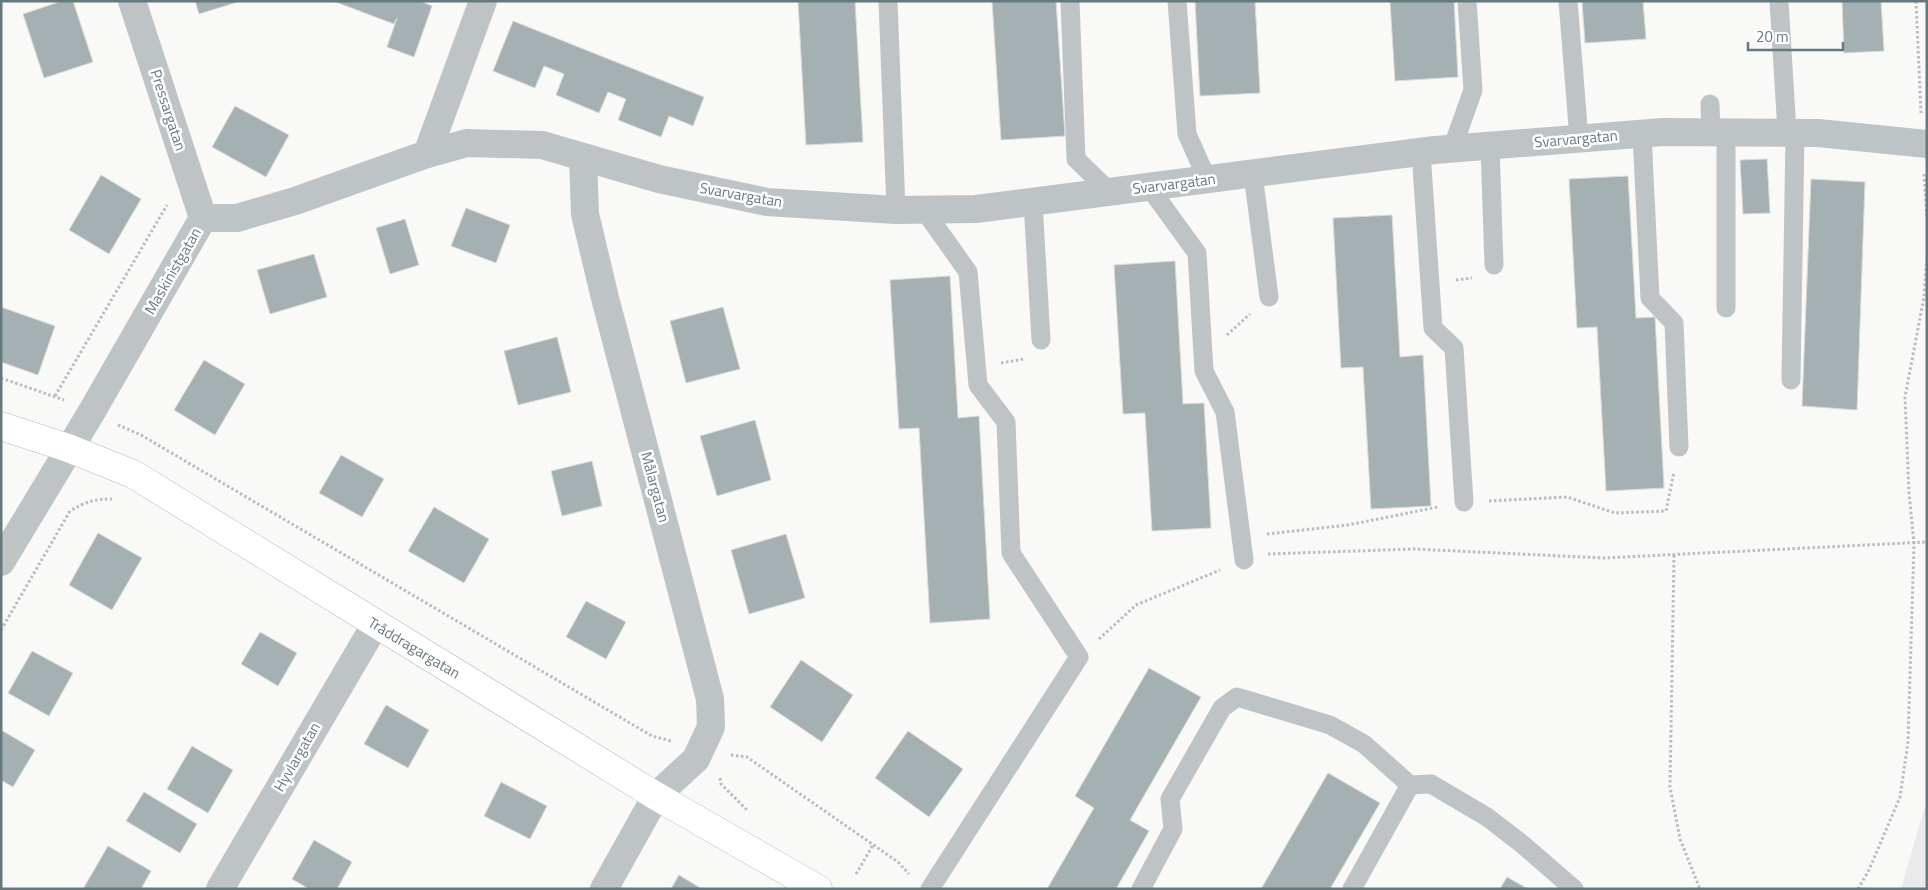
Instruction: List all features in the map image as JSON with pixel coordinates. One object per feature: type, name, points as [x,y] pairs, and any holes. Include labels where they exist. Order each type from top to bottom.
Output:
[{"type":"main road","name":"Tråddragargatan","points":[[1,426],[68,448],[133,474],[375,625],[656,796],[818,889]]},
{"type":"street","name":"Pressargatan","points":[[132,1],[203,218]]},
{"type":"street","points":[[427,154],[483,1]]},
{"type":"street","name":"Svarvargatan","points":[[427,154],[467,143],[507,143],[542,146],[659,179],[767,202],[924,210],[976,209],[1421,152],[1642,134],[1791,132],[1925,144]]},
{"type":"street","name":"Maskinistgatan","points":[[1,562],[68,448],[91,413],[203,218],[237,218],[295,201],[427,154]]},
{"type":"street","name":"Målargatan","points":[[583,159],[585,214],[605,298],[710,699],[710,751],[696,759],[656,796],[604,889]]},
{"type":"street","name":"Hyvlargatan","points":[[220,889],[375,625]]},
{"type":"lane","points":[[888,1],[896,210]]},
{"type":"lane","points":[[1070,1],[1076,160],[1110,192]]},
{"type":"lane","points":[[1178,1],[1187,134],[1207,179]]},
{"type":"lane","points":[[1452,149],[1473,90],[1467,1]]},
{"type":"lane","points":[[1568,1],[1579,139]]},
{"type":"lane","points":[[1779,1],[1791,132],[1791,380]]},
{"type":"lane","points":[[1710,104],[1718,132],[1726,308]]},
{"type":"lane","points":[[1642,134],[1650,298],[1674,323],[1679,447]]},
{"type":"lane","points":[[1490,146],[1494,265]]},
{"type":"lane","points":[[1421,152],[1433,328],[1454,348],[1464,502]]},
{"type":"lane","points":[[1253,174],[1269,297]]},
{"type":"lane","points":[[1149,187],[1197,252],[1204,371],[1225,412],[1244,560]]},
{"type":"lane","points":[[1034,202],[1041,340]]},
{"type":"lane","points":[[923,885],[1080,657],[1011,553],[1006,422],[978,385],[968,272],[924,210]]},
{"type":"lane","points":[[1141,889],[1173,829],[1170,799],[1222,708],[1237,697],[1330,724],[1364,744],[1410,785],[1431,784],[1487,817],[1522,844],[1574,889]]},
{"type":"lane","points":[[1352,889],[1410,785]]},
{"type":"path","points":[[1916,1],[1925,144],[1927,219]]},
{"type":"path","points":[[54,396],[173,193],[193,187]]},
{"type":"path","points":[[1858,889],[1869,870],[1900,797],[1908,742],[1914,543],[1909,493],[1905,397],[1924,297],[1927,258]]},
{"type":"path","points":[[1430,282],[1476,278],[1494,265]]},
{"type":"path","points":[[1203,356],[1269,297]]},
{"type":"path","points":[[977,367],[1026,358],[1041,340]]},
{"type":"path","points":[[1,378],[54,396],[152,442],[652,736],[710,751],[747,757],[898,862],[923,885]]},
{"type":"path","points":[[1,630],[70,511],[84,502],[95,499],[117,500],[152,442]]},
{"type":"path","points":[[1241,537],[1348,524],[1464,502],[1567,497],[1615,514],[1666,511],[1679,447]]},
{"type":"path","points":[[1080,657],[1136,605],[1256,555],[1414,550],[1604,558],[1927,542]]},
{"type":"path","points":[[1674,555],[1670,787],[1680,839],[1700,889]]},
{"type":"path","points":[[710,751],[721,784],[750,815]]},
{"type":"path","points":[[856,874],[873,844]]},
{"type":"shaded area","points":[[1927,799],[1927,889],[1901,889]]},
{"type":"building","points":[[62,1],[73,1],[93,62],[44,78],[23,14]]},
{"type":"building","points":[[195,1],[241,1],[199,14]]},
{"type":"building","points":[[333,1],[420,1],[432,6],[414,57],[387,47],[397,18],[394,24]]},
{"type":"building","points":[[798,1],[855,1],[863,142],[806,145]]},
{"type":"building","points":[[992,1],[1056,1],[1065,136],[1001,140]]},
{"type":"building","points":[[1195,1],[1255,1],[1260,93],[1200,96]]},
{"type":"building","points":[[1390,1],[1454,1],[1458,77],[1395,81]]},
{"type":"building","points":[[1582,1],[1643,1],[1646,39],[1585,43]]},
{"type":"building","points":[[1842,1],[1881,1],[1884,51],[1844,53]]},
{"type":"building","points":[[513,21],[704,97],[693,126],[669,116],[661,137],[618,120],[626,99],[608,92],[599,113],[556,95],[564,74],[544,66],[535,88],[493,71]]},
{"type":"building","points":[[235,106],[289,135],[266,177],[212,147]]},
{"type":"building","points":[[1767,159],[1770,213],[1743,214],[1740,160]]},
{"type":"building","points":[[101,175],[141,199],[109,254],[69,230]]},
{"type":"building","points":[[1628,176],[1636,318],[1655,317],[1664,488],[1606,491],[1597,327],[1577,328],[1569,179]]},
{"type":"building","points":[[1811,179],[1865,182],[1857,410],[1802,406]]},
{"type":"building","points":[[466,208],[510,225],[496,263],[451,246]]},
{"type":"building","points":[[1392,215],[1400,357],[1423,355],[1431,506],[1371,509],[1363,367],[1341,368],[1333,218]]},
{"type":"building","points":[[405,219],[419,265],[390,274],[376,228]]},
{"type":"building","points":[[314,254],[327,297],[270,314],[257,270]]},
{"type":"building","points":[[1175,261],[1183,404],[1204,403],[1211,528],[1152,531],[1145,413],[1123,414],[1114,265]]},
{"type":"building","points":[[950,276],[958,418],[979,416],[990,619],[930,623],[919,428],[899,429],[890,280]]},
{"type":"building","points":[[1,307],[55,326],[38,375],[1,362]]},
{"type":"building","points":[[723,307],[740,369],[686,383],[670,321]]},
{"type":"building","points":[[557,337],[571,392],[518,405],[504,351]]},
{"type":"building","points":[[204,360],[245,384],[215,435],[174,410]]},
{"type":"building","points":[[755,420],[771,480],[717,496],[700,436]]},
{"type":"building","points":[[341,455],[384,479],[362,517],[319,493]]},
{"type":"building","points":[[592,461],[602,506],[562,516],[551,471]]},
{"type":"building","points":[[434,507],[489,539],[464,583],[408,551]]},
{"type":"building","points":[[98,533],[142,558],[112,610],[69,585]]},
{"type":"building","points":[[786,534],[805,598],[749,614],[731,550]]},
{"type":"building","points":[[586,601],[626,622],[606,659],[566,637]]},
{"type":"building","points":[[260,632],[297,653],[278,686],[241,664]]},
{"type":"building","points":[[32,651],[73,673],[49,716],[8,693]]},
{"type":"building","points":[[801,660],[853,695],[822,742],[770,707]]},
{"type":"building","points":[[1149,668],[1201,697],[1130,820],[1149,831],[1116,889],[1047,889],[1094,808],[1075,796]]},
{"type":"building","points":[[386,705],[429,730],[408,768],[364,744]]},
{"type":"building","points":[[1,730],[35,750],[13,787],[1,780]]},
{"type":"building","points":[[908,731],[963,769],[929,817],[875,778]]},
{"type":"building","points":[[192,746],[233,770],[208,813],[167,789]]},
{"type":"building","points":[[1328,773],[1380,803],[1330,889],[1261,889]]},
{"type":"building","points":[[501,782],[547,806],[530,839],[484,816]]},
{"type":"building","points":[[144,792],[197,824],[180,853],[126,821]]},
{"type":"building","points":[[314,840],[352,862],[337,889],[309,889],[292,879]]},
{"type":"building","points":[[108,846],[151,871],[141,889],[83,889]]},
{"type":"building","points":[[679,875],[702,889],[671,889]]},
{"type":"building","points":[[1507,877],[1528,889],[1500,889]]}]
